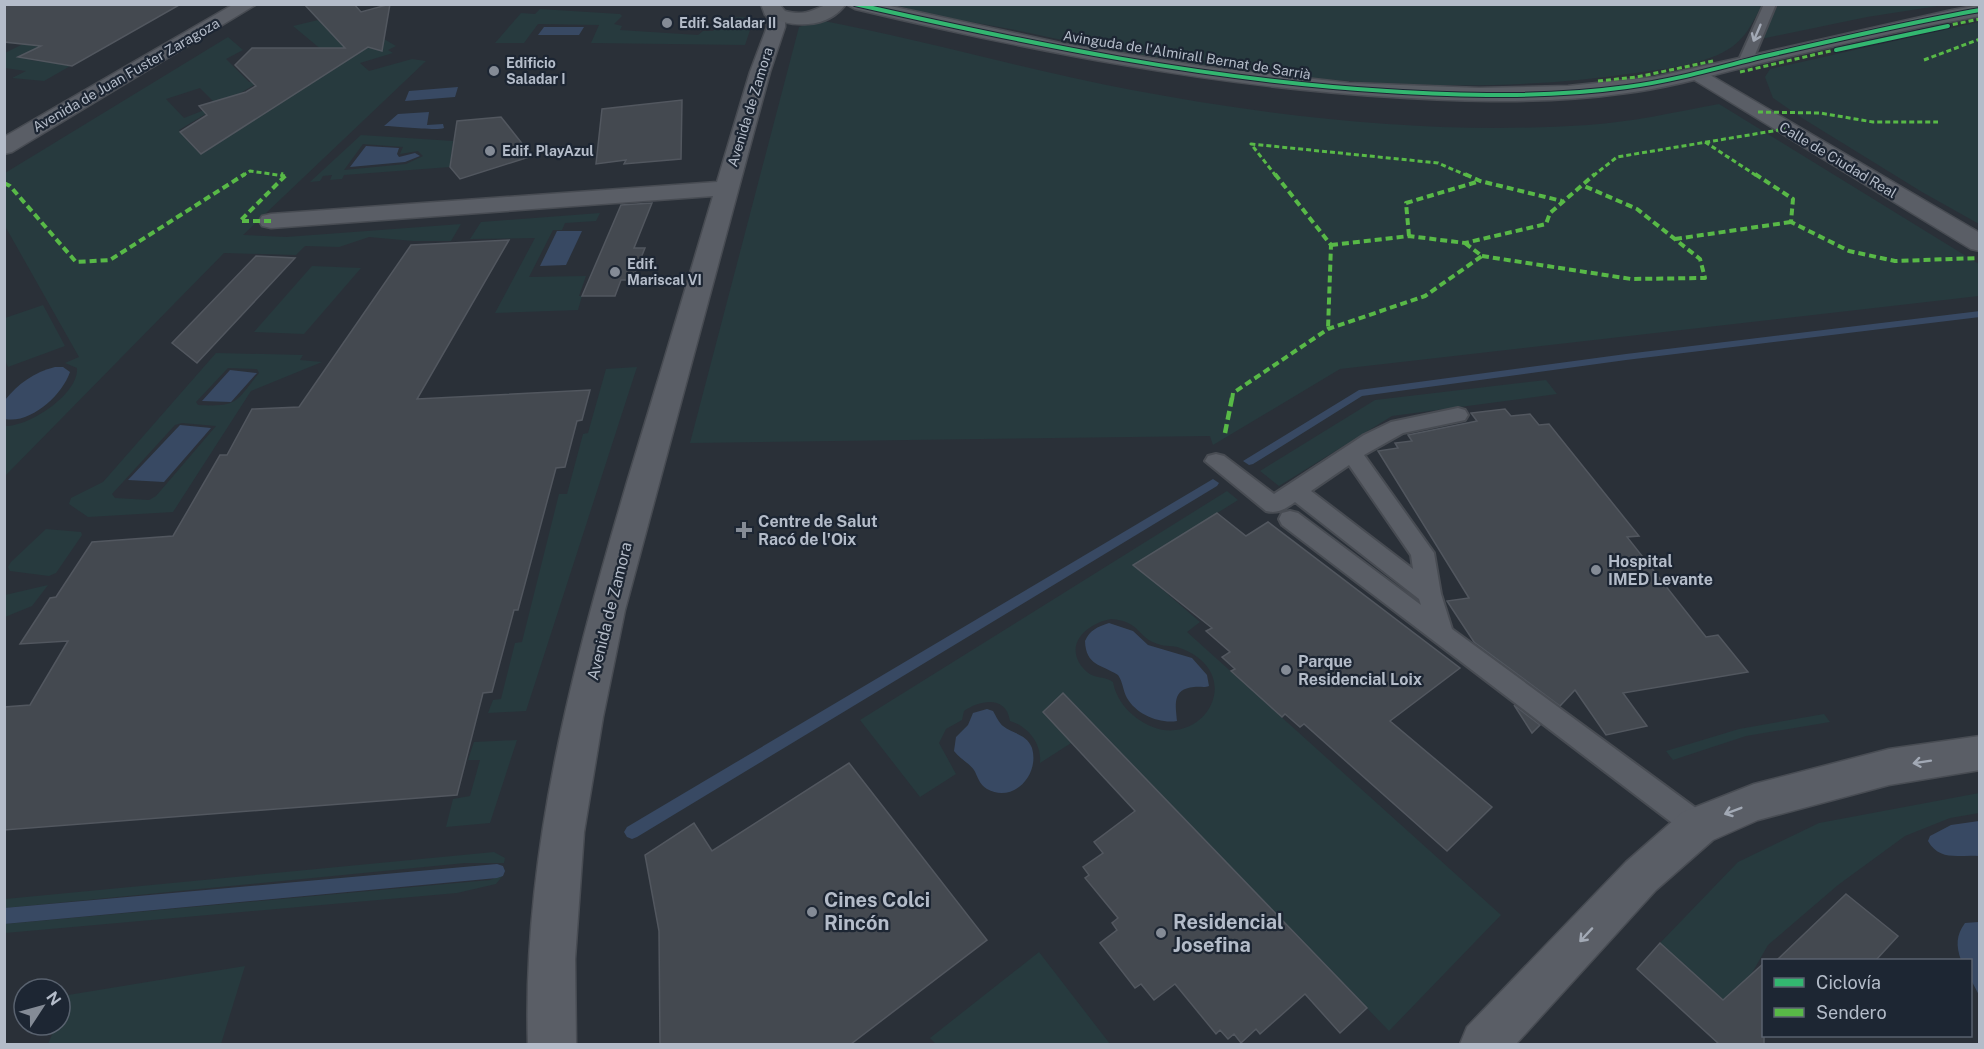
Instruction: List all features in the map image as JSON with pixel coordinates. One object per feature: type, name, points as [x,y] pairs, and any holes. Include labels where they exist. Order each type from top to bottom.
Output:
[{"type":"street","name":"Avenida de Juan Fuster Zaragoza","points":[[4,147],[248,4]]},
{"type":"street","name":"Avinguda de l'Almirall Bernat de Sarrià","points":[[781,16],[862,6],[1078,52],[1216,75],[1315,87],[1458,94],[1546,94],[1654,83],[1904,23],[1980,10]]},
{"type":"street","name":"Avenida de Zamora","points":[[552,1044],[552,959],[563,832],[606,610],[759,72],[781,16]]},
{"type":"street","name":"Calle de Ciudad Real","points":[[1698,74],[1980,244]]},
{"type":"street","name":"Avenida de Zamora","points":[[271,221],[726,188]]},
{"type":"street","points":[[1484,1044],[1641,876],[1698,826],[1754,803],[1889,767],[1980,753]]},
{"type":"lane","points":[[1745,62],[1770,4]]},
{"type":"lane","points":[[1216,461],[1274,506],[1352,454],[1398,427],[1458,415]]},
{"type":"lane","points":[[1352,454],[1422,553],[1429,594],[1442,635]]},
{"type":"lane","points":[[1297,492],[1429,594]]},
{"type":"lane","points":[[1290,519],[1698,826]]},
{"type":"green space","points":[[1778,4],[1944,5],[1867,17],[1761,39]]},
{"type":"green space","points":[[896,5],[1762,5],[1748,30],[1734,46],[1695,63],[1560,82],[1484,85],[1405,84],[1248,71],[1094,46]]},
{"type":"green space","points":[[540,9],[620,14],[622,16],[614,24],[622,26],[620,30],[698,35],[703,31],[713,31],[723,18],[743,17],[753,21],[745,45],[591,43],[599,25],[538,24],[524,43],[495,43],[521,13],[535,14]]},
{"type":"green space","points":[[318,20],[325,27],[360,25],[396,46],[388,50],[393,53],[360,63],[369,71],[412,59],[426,61],[243,235],[286,237],[461,224],[451,241],[413,241],[369,237],[339,247],[305,246],[296,255],[224,253],[5,476],[5,426],[15,425],[39,415],[61,398],[70,388],[77,368],[65,363],[79,357],[5,226],[5,173],[228,37],[243,50],[226,59],[249,82],[264,79],[179,130],[201,154],[340,65],[293,26]],"holes":[[[200,88],[217,105],[184,118],[166,99]]]},
{"type":"green space","points":[[819,20],[1132,90],[1245,109],[1359,122],[1416,126],[1531,128],[1604,124],[1719,104],[1979,264],[1979,296],[1340,369],[1213,445],[1210,436],[690,443],[799,27]]},
{"type":"green space","points":[[1979,22],[1979,224],[1922,192],[1802,118],[1773,98],[1765,77],[1770,69]]},
{"type":"green space","points":[[53,29],[125,36],[119,39],[77,35],[30,60],[72,65],[44,81],[12,78],[26,71],[5,68],[5,53]]},
{"type":"green space","points":[[361,135],[453,141],[450,167],[344,175],[342,179],[330,180],[332,175],[323,176],[320,181],[310,182]],"holes":[[[363,144],[403,147],[400,154],[418,151],[423,156],[406,164],[344,170]]]},
{"type":"green space","points":[[600,213],[596,221],[565,223],[562,230],[553,230],[529,277],[586,276],[579,296],[582,296],[578,310],[495,313],[535,238],[470,239],[481,222]]},
{"type":"green space","points":[[312,266],[361,268],[304,334],[254,332]]},
{"type":"green space","points":[[43,305],[65,346],[8,367],[5,360],[5,318]]},
{"type":"green space","points":[[216,353],[303,355],[300,360],[322,362],[251,391],[173,512],[88,517],[69,504],[71,498],[103,482]],"holes":[[[228,368],[257,369],[259,373],[240,397],[229,404],[198,405],[196,402]],[[182,423],[216,426],[156,496],[149,500],[115,498],[112,494],[175,425]]]},
{"type":"green space","points":[[637,367],[526,711],[488,713],[493,700],[501,699],[515,643],[522,642],[559,494],[567,494],[583,434],[588,433],[606,369]]},
{"type":"green space","points":[[1546,380],[1557,394],[1392,416],[1279,486],[1260,471],[1375,400]]},
{"type":"green space","points":[[1227,491],[1238,500],[1134,565],[1200,622],[1187,632],[1501,915],[1389,1031],[1096,727],[1040,763],[1036,743],[1028,731],[1010,721],[1003,707],[992,702],[977,704],[964,711],[962,720],[946,729],[939,743],[956,774],[920,797],[860,720]],"holes":[[[1111,619],[1121,620],[1134,626],[1151,641],[1180,648],[1202,661],[1213,677],[1214,695],[1208,711],[1195,723],[1177,730],[1156,728],[1134,716],[1127,709],[1118,696],[1113,682],[1090,674],[1079,663],[1076,654],[1079,638],[1092,626],[1101,622]]]},
{"type":"green space","points":[[46,529],[81,532],[82,535],[56,573],[49,576],[10,571],[8,567],[11,562]]},
{"type":"green space","points":[[48,585],[32,606],[5,617],[5,595]]},
{"type":"green space","points":[[1824,714],[1830,722],[1746,736],[1673,760],[1666,751],[1739,729]]},
{"type":"green space","points":[[517,740],[490,823],[446,827],[453,799],[470,796],[480,760],[468,760],[474,742]]},
{"type":"green space","points":[[1979,793],[1979,813],[1950,818],[1905,836],[1838,885],[1768,945],[1752,973],[1723,1000],[1660,943],[1738,862],[1819,823]]},
{"type":"green space","points":[[494,852],[505,858],[504,863],[465,863],[5,908],[5,899]]},
{"type":"green space","points":[[504,874],[496,884],[457,893],[5,933],[5,924],[490,880]]},
{"type":"green space","points":[[1039,952],[1110,1044],[936,1044],[930,1038]]},
{"type":"green space","points":[[245,966],[221,1044],[48,1044],[51,1037],[72,1037],[72,994]]},
{"type":"water","points":[[544,27],[584,27],[579,35],[538,35]]},
{"type":"water","points":[[458,87],[455,97],[405,101],[409,91]]},
{"type":"water","points":[[429,112],[427,125],[443,124],[444,128],[384,126],[398,114]]},
{"type":"water","points":[[366,146],[399,148],[397,154],[399,157],[415,153],[420,156],[405,162],[350,167]]},
{"type":"water","points":[[557,231],[582,231],[566,265],[540,266]]},
{"type":"water","points":[[55,367],[63,367],[70,372],[53,398],[25,417],[5,419],[5,400],[10,394],[33,375]]},
{"type":"water","points":[[230,370],[257,373],[231,402],[202,401]]},
{"type":"water","points":[[180,425],[211,428],[164,482],[128,480]]},
{"type":"water","points":[[1109,623],[1133,631],[1148,645],[1192,658],[1207,675],[1209,686],[1187,688],[1178,695],[1176,699],[1177,721],[1163,721],[1149,717],[1136,709],[1127,698],[1118,675],[1091,660],[1085,641],[1094,629]]},
{"type":"water","points":[[987,709],[993,711],[1003,726],[1027,740],[1032,748],[1032,768],[1028,777],[1015,790],[1006,793],[997,793],[984,787],[974,770],[954,751],[956,737],[968,725],[973,713]]},
{"type":"water","points":[[1979,821],[1979,856],[1950,856],[1938,852],[1928,841],[1930,836],[1951,825]]},
{"type":"water","points":[[1980,922],[1979,995],[1972,982],[1972,959],[1961,959],[1958,950],[1958,936],[1965,923]]},
{"type":"building","points":[[4,4],[181,4],[72,66],[18,57],[41,46],[4,42]]},
{"type":"building","points":[[304,4],[354,4],[361,12],[390,4],[382,51],[368,47],[201,154],[180,132],[207,115],[199,106],[246,92],[256,86],[235,65],[252,48],[345,48]]},
{"type":"building","points":[[682,100],[681,159],[624,164],[626,160],[596,164],[602,109]]},
{"type":"building","name":"Edif. PlayAzul","points":[[501,117],[532,156],[460,179],[450,167],[457,121]]},
{"type":"building","name":"Edif. Mariscal VI","points":[[652,203],[634,248],[645,248],[632,280],[621,280],[615,296],[582,296],[621,205]]},
{"type":"building","points":[[509,240],[417,399],[590,390],[582,420],[577,421],[565,467],[556,468],[518,610],[514,610],[492,692],[483,693],[457,795],[4,830],[4,707],[30,705],[68,641],[20,644],[50,598],[56,597],[92,542],[173,536],[220,455],[227,455],[252,409],[299,407],[411,245]]},
{"type":"building","points":[[256,256],[295,258],[197,363],[172,343]]},
{"type":"building","name":"Hospital IMED Levante","points":[[1505,409],[1511,416],[1530,414],[1539,425],[1549,424],[1639,536],[1627,537],[1706,637],[1718,635],[1748,672],[1623,693],[1647,726],[1606,735],[1575,690],[1560,706],[1474,642],[1447,601],[1469,598],[1378,451],[1398,448],[1395,443],[1412,441],[1408,435],[1477,421],[1471,413]]},
{"type":"building","points":[[1217,513],[1246,536],[1268,522],[1460,668],[1390,721],[1492,807],[1447,851],[1304,724],[1300,727],[1285,714],[1282,717],[1231,671],[1235,669],[1222,657],[1230,652],[1206,631],[1212,628],[1133,565]]},
{"type":"building","points":[[1063,693],[1367,1008],[1340,1033],[1305,994],[1260,1034],[1256,1029],[1241,1043],[1234,1034],[1228,1039],[1220,1030],[1216,1034],[1175,984],[1154,1000],[1141,984],[1135,988],[1100,943],[1117,930],[1112,923],[1118,918],[1085,878],[1089,875],[1083,867],[1103,853],[1094,842],[1135,811],[1043,712]]},
{"type":"building","points":[[1514,705],[1540,725],[1532,733]]},
{"type":"building","name":"Cines Colci Rincón","points":[[849,763],[987,940],[851,1044],[660,1044],[659,931],[645,855],[694,823],[712,851]]},
{"type":"building","points":[[1846,894],[1898,936],[1877,959],[1778,959]]},
{"type":"building","points":[[1660,943],[1723,1000],[1762,965],[1762,1037],[1764,1037],[1764,1044],[1719,1044],[1637,969]]},
{"type":"waterway","points":[[1249,461],[1359,393],[1626,357],[1980,314]]},
{"type":"waterway","points":[[632,832],[1213,483]]},
{"type":"waterway","points":[[4,916],[497,871]]},
{"type":"marked path","points":[[1945,26],[1980,19]]},
{"type":"marked path","points":[[1924,60],[1980,39]]},
{"type":"marked path","points":[[1740,72],[1839,49]]},
{"type":"marked path","points":[[1598,81],[1637,77],[1713,61]]},
{"type":"marked path","points":[[1758,112],[1820,113],[1873,122],[1938,122]]},
{"type":"marked path","points":[[1331,245],[1409,236],[1465,243],[1546,224],[1550,213],[1562,201],[1617,157],[1785,129]]},
{"type":"marked path","points":[[1705,142],[1793,199],[1791,222],[1849,251],[1895,261],[1980,258]]},
{"type":"marked path","points":[[1328,329],[1331,245],[1251,144],[1438,163],[1480,181],[1562,201]]},
{"type":"marked path","points":[[4,183],[10,186],[76,262],[110,260],[250,171],[286,175],[240,221],[271,221]]},
{"type":"marked path","points":[[1409,236],[1406,203],[1480,181]]},
{"type":"marked path","points":[[1482,256],[1631,279],[1705,278],[1700,259],[1637,209],[1582,185]]},
{"type":"marked path","points":[[1675,239],[1791,222]]},
{"type":"marked path","points":[[1225,433],[1233,393],[1328,329],[1425,296],[1482,256],[1465,243]]},
{"type":"cycle path","points":[[855,4],[1065,49],[1207,73],[1349,89],[1479,95],[1568,93],[1655,83],[1867,33],[1980,10]]},
{"type":"cycle path","points":[[1836,50],[1948,26]]},
{"type":"place","name":"Edif. Saladar II","points":[[667,23]]},
{"type":"place","name":"Edificio Saladar I","points":[[494,71]]},
{"type":"place","name":"Edif. PlayAzul","points":[[490,151]]},
{"type":"place","name":"Edif. Mariscal VI","points":[[615,272]]},
{"type":"place","name":"Centre de Salut Racó de l'Oix","points":[[744,530]]},
{"type":"place","name":"Hospital IMED Levante","points":[[1596,570]]},
{"type":"place","name":"Parque Residencial Loix","points":[[1286,670]]},
{"type":"place","name":"Cines Colci Rincón","points":[[812,912]]},
{"type":"place","name":"Residencial Josefina","points":[[1161,933]]}]
